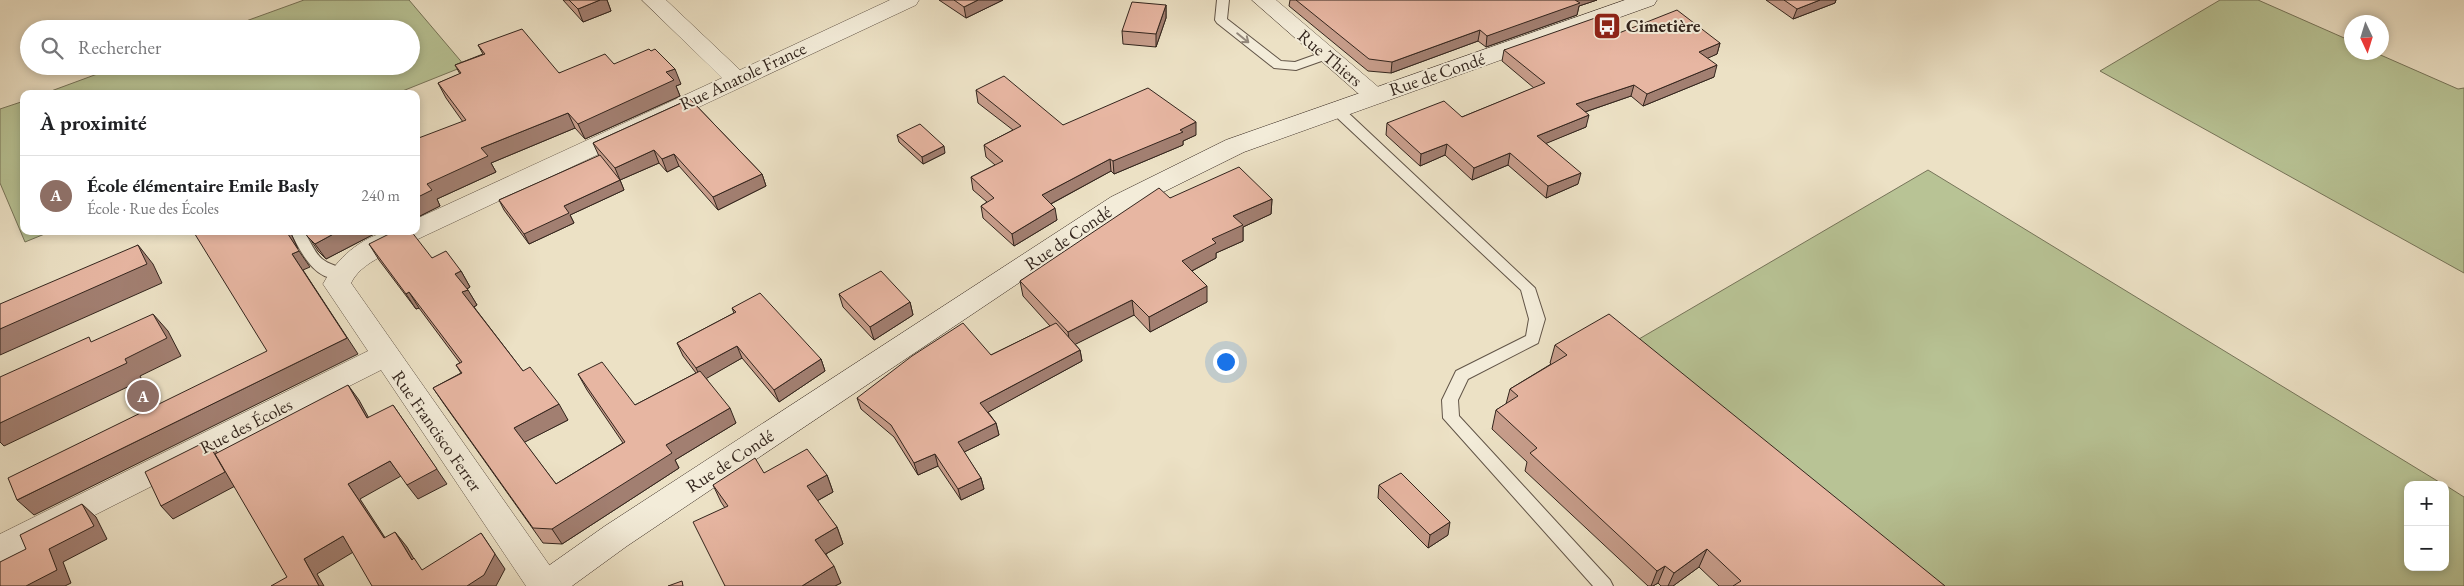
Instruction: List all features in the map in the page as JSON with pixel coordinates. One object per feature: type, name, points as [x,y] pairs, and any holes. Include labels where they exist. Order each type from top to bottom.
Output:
[{"type":"street","points":[[653,0],[736,80]]},
{"type":"street","name":"Rue Anatole France","points":[[420,228],[908,0]]},
{"type":"street","name":"Rue Thiers","points":[[1263,0],[1375,96]]},
{"type":"street","name":"Rue de Condé","points":[[558,583],[616,536],[1120,203],[1234,146],[1646,0]]},
{"type":"street","points":[[341,273],[350,263],[404,235]]},
{"type":"street","name":"Rue Francisco Ferrer","points":[[341,273],[337,284],[385,356],[558,583]]},
{"type":"street","name":"Rue des Écoles","points":[[0,550],[385,356]]},
{"type":"lane","points":[[1223,0],[1221,20],[1278,65],[1296,66],[1326,55]]},
{"type":"lane","points":[[1337,110],[1528,288],[1537,320],[1533,339],[1462,376],[1450,400],[1451,418],[1604,586]]},
{"type":"lane","points":[[299,235],[318,267],[328,272],[341,273]]},
{"type":"green space","points":[[304,0],[409,0],[465,66],[405,90],[54,90],[95,75],[420,75],[420,20],[249,20]]},
{"type":"green space","points":[[2220,0],[2258,0],[2344,38],[2344,60],[2389,59],[2458,89],[2464,88],[2464,273],[2100,71]]},
{"type":"green space","points":[[20,102],[20,230],[0,183],[0,109]]},
{"type":"green space","points":[[1928,170],[2437,481],[2404,481],[2404,571],[2449,571],[2449,488],[2464,497],[2464,586],[1912,586],[1639,339]]},
{"type":"green space","points":[[22,235],[42,235],[25,242]]},
{"type":"building","points":[[569,0],[600,0],[578,9]]},
{"type":"building","points":[[954,0],[978,0],[964,7]]},
{"type":"building","points":[[1296,0],[1575,0],[1580,3],[1487,36],[1480,30],[1392,62],[1369,59]]},
{"type":"building","points":[[1784,0],[1820,0],[1797,9]]},
{"type":"building","points":[[1132,2],[1166,5],[1156,34],[1122,31]]},
{"type":"building","points":[[1677,10],[1720,43],[1699,52],[1717,65],[1647,94],[1634,85],[1576,104],[1589,115],[1537,136],[1581,173],[1548,186],[1510,153],[1474,168],[1447,144],[1421,154],[1387,123],[1444,101],[1462,117],[1545,83],[1504,50],[1598,17],[1619,33]]},
{"type":"building","points":[[522,29],[559,73],[605,54],[614,64],[649,49],[651,51],[655,49],[675,69],[666,72],[674,80],[578,124],[568,113],[481,148],[488,156],[427,184],[432,190],[420,196],[420,137],[466,120],[438,83],[461,73],[455,65],[485,54],[478,45]]},
{"type":"building","points":[[1004,76],[1063,125],[1148,88],[1196,122],[1180,130],[1183,132],[1113,161],[1110,159],[1042,195],[1055,208],[1012,234],[981,206],[994,198],[971,177],[1003,161],[984,145],[1021,126],[976,90]]},
{"type":"building","points":[[690,99],[762,174],[713,197],[674,154],[662,159],[654,150],[615,168],[593,143]]},
{"type":"building","points":[[920,124],[944,146],[922,157],[897,135]]},
{"type":"building","points":[[600,155],[620,180],[564,206],[569,213],[524,234],[499,200]]},
{"type":"building","points":[[1239,167],[1272,199],[1233,216],[1243,225],[1212,239],[1216,243],[1182,261],[1207,286],[1149,317],[1132,300],[1068,332],[1020,281],[1159,188],[1170,198]]},
{"type":"building","points":[[195,235],[289,235],[299,251],[292,254],[347,338],[17,500],[8,478],[267,351]]},
{"type":"building","points":[[307,235],[332,235],[315,244]]},
{"type":"building","points":[[387,235],[414,235],[432,258],[446,251],[461,271],[455,274],[468,290],[462,292],[523,371],[530,367],[559,404],[514,428],[556,484],[625,442],[578,374],[602,362],[635,405],[700,371],[730,408],[666,445],[672,453],[552,529],[533,528],[433,388],[462,373],[456,365],[462,362],[409,292],[406,294],[369,244]]},
{"type":"building","points":[[138,245],[147,264],[0,329],[0,304]]},
{"type":"building","points":[[881,271],[910,302],[870,327],[839,294]]},
{"type":"building","points":[[760,293],[821,359],[774,390],[737,346],[696,368],[677,343],[736,312],[732,308]]},
{"type":"building","points":[[153,314],[167,338],[125,359],[127,363],[0,423],[0,377],[89,337],[91,342]]},
{"type":"building","points":[[1609,314],[1945,586],[1733,586],[1741,581],[1707,549],[1674,573],[1665,566],[1657,571],[1530,453],[1537,448],[1496,410],[1518,396],[1510,389],[1567,355],[1555,345]]},
{"type":"building","points":[[963,323],[991,355],[1056,323],[1080,350],[980,403],[996,423],[958,442],[981,478],[958,489],[935,454],[914,463],[891,425],[857,398],[912,356]]},
{"type":"building","points":[[348,385],[367,418],[393,405],[437,469],[407,485],[390,461],[348,484],[384,538],[395,532],[412,560],[414,558],[422,570],[481,533],[495,554],[484,575],[467,586],[372,586],[343,536],[304,559],[319,586],[271,586],[287,577],[215,454]]},
{"type":"building","points":[[207,441],[225,472],[161,506],[145,472]]},
{"type":"building","points":[[807,449],[827,475],[807,486],[837,527],[815,540],[834,566],[802,586],[725,586],[693,522],[728,506],[713,485],[755,458],[764,473]]},
{"type":"building","points":[[1401,473],[1450,522],[1430,535],[1379,485]]},
{"type":"building","points":[[82,504],[94,526],[49,549],[57,570],[26,586],[0,586],[0,562],[26,549],[20,535]]},
{"type":"building","points":[[682,581],[683,586],[668,586]]},
{"type":"place","name":"Cimetière","points":[[1607,26]]},
{"type":"place","name":"École élémentaire Emile Basly","points":[[143,396]]}]
